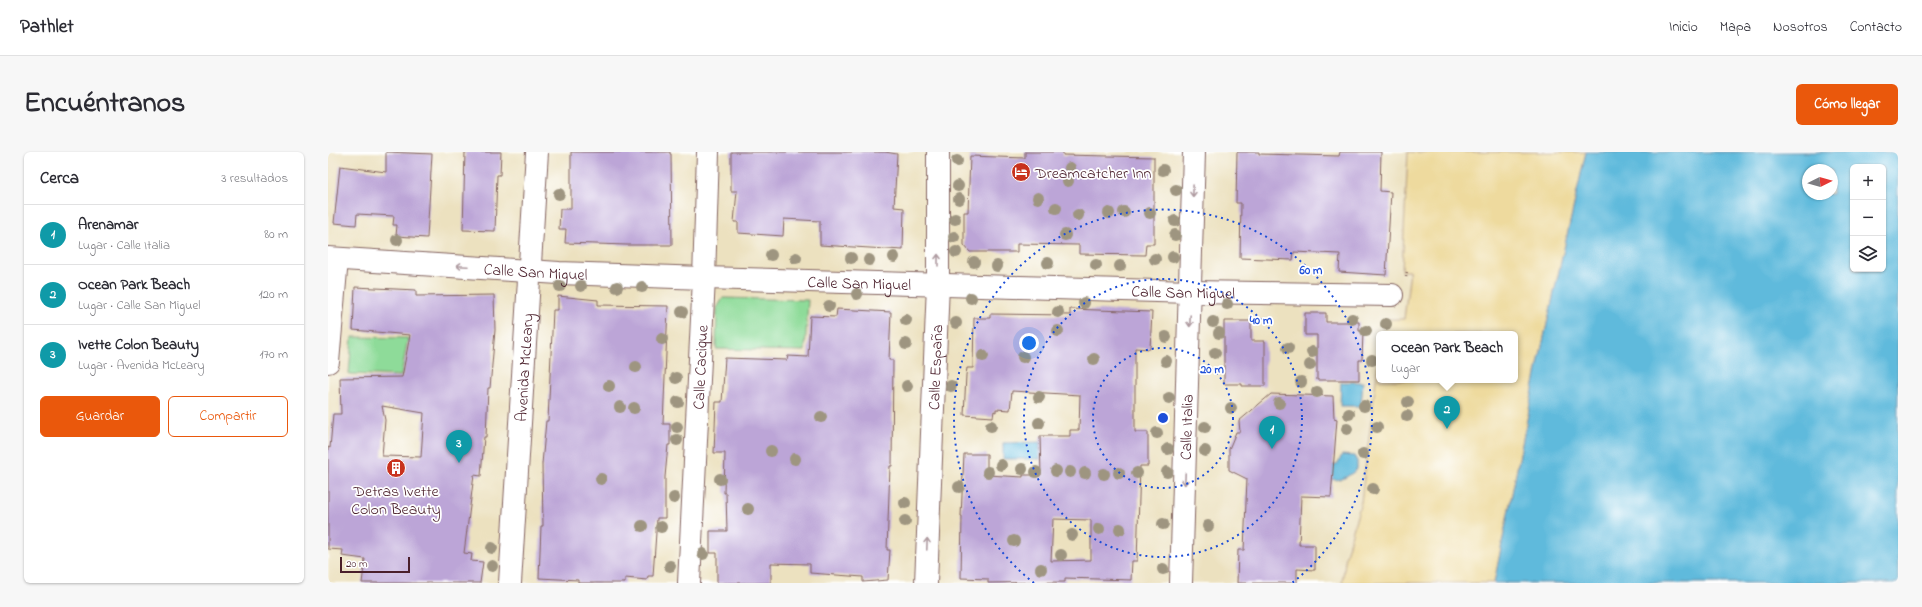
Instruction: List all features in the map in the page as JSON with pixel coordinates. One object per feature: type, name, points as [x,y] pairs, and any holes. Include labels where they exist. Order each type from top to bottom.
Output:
[{"type":"street","name":"Avenida McLeary","points":[[510,583],[537,152]]},
{"type":"street","name":"Calle Cacique","points":[[689,583],[704,278],[708,152]]},
{"type":"street","name":"Calle España","points":[[926,583],[938,284],[938,152]]},
{"type":"street","name":"Calle Italia","points":[[1181,583],[1191,292],[1194,152]]},
{"type":"street","name":"Calle San Miguel","points":[[333,259],[558,273],[704,278],[1191,292],[1392,295]]},
{"type":"street","points":[[328,362],[333,259]]},
{"type":"path","points":[[1406,279],[1407,271]]},
{"type":"green space","points":[[723,298],[808,300],[805,351],[716,349],[717,308]]},
{"type":"green space","points":[[352,337],[408,338],[401,376],[349,374]]},
{"type":"sand","points":[[1408,152],[1586,152],[1540,355],[1494,583],[1342,583],[1346,555],[1361,502],[1376,380],[1376,383],[1518,383],[1518,331],[1382,331],[1384,319],[1404,319],[1410,271],[1402,271]]},
{"type":"water","points":[[1586,152],[1898,152],[1898,583],[1494,583],[1540,355]]},
{"type":"water","points":[[1341,382],[1363,382],[1361,406],[1340,406]]},
{"type":"water","points":[[1040,442],[1040,459],[1003,459],[1003,443]]},
{"type":"water","points":[[1342,455],[1354,456],[1357,461],[1357,469],[1340,479],[1336,480],[1328,478],[1329,468],[1338,463]]},
{"type":"building","points":[[386,152],[432,154],[427,238],[396,236],[397,225],[393,225],[394,216],[357,214],[356,225],[334,223],[340,166],[386,172]]},
{"type":"building","points":[[465,152],[501,152],[500,175],[497,175],[495,231],[463,230]]},
{"type":"building","points":[[571,152],[670,152],[672,245],[565,243],[566,229],[559,229],[560,209],[571,209]]},
{"type":"building","points":[[731,152],[885,152],[897,154],[894,207],[904,208],[903,250],[820,245],[820,221],[784,219],[783,236],[738,233],[738,222],[734,222],[737,191],[731,191]]},
{"type":"building","points":[[1025,152],[1063,152],[1063,155],[1154,157],[1154,244],[1146,244],[1145,255],[1079,254],[1079,245],[1017,244],[1017,252],[970,252],[964,245],[964,212],[968,212],[970,156],[1025,158]]},
{"type":"building","points":[[1237,152],[1339,156],[1340,152],[1381,152],[1380,191],[1391,192],[1386,275],[1339,272],[1340,254],[1294,252],[1293,260],[1240,258],[1241,203],[1236,203]]},
{"type":"building","points":[[355,287],[416,290],[416,296],[494,295],[495,330],[490,388],[488,388],[486,437],[484,437],[481,476],[474,475],[464,553],[472,554],[471,561],[483,562],[480,583],[362,583],[365,559],[342,556],[343,550],[328,549],[328,447],[330,448],[333,414],[341,414],[340,378],[402,377],[410,335],[353,330]],"holes":[[[382,406],[424,413],[421,457],[382,456],[385,420]]]},
{"type":"building","points":[[558,296],[598,300],[598,305],[668,306],[663,424],[670,424],[670,445],[668,445],[665,477],[665,518],[657,518],[653,576],[648,576],[647,580],[625,578],[625,583],[578,583],[578,580],[539,578],[541,526],[543,526],[542,464],[546,421],[548,421],[553,310],[558,310]]},
{"type":"building","points":[[837,309],[891,312],[889,360],[893,360],[892,466],[890,466],[887,550],[890,550],[888,580],[863,582],[863,577],[810,573],[810,564],[771,563],[771,583],[717,583],[717,553],[710,553],[710,531],[727,531],[726,493],[724,493],[725,453],[714,453],[716,402],[722,402],[725,358],[787,360],[788,356],[808,357],[810,316],[836,317]]},
{"type":"building","points":[[1070,309],[1152,312],[1150,349],[1135,348],[1135,432],[1148,432],[1148,466],[1140,466],[1137,561],[1132,561],[1131,580],[1065,578],[1065,582],[988,583],[988,579],[961,578],[961,516],[964,454],[987,454],[987,475],[1023,477],[1023,475],[1041,475],[1040,436],[1070,436],[1070,430],[1079,430],[1080,395],[1012,391],[1010,410],[996,409],[993,417],[964,415],[967,368],[973,368],[974,318],[990,318],[990,314],[1070,315]],"holes":[[[1053,519],[1091,520],[1091,560],[1051,561]]]},
{"type":"building","points":[[1305,313],[1326,313],[1326,322],[1359,322],[1359,331],[1363,331],[1362,360],[1359,360],[1359,380],[1317,380],[1317,335],[1305,335]]},
{"type":"building","points":[[1224,321],[1251,321],[1251,341],[1265,341],[1265,386],[1224,384]]},
{"type":"building","points":[[1271,394],[1333,396],[1334,418],[1337,419],[1331,497],[1301,496],[1299,545],[1315,545],[1315,570],[1297,569],[1297,583],[1237,583],[1238,550],[1244,550],[1247,479],[1229,470],[1229,449],[1236,432],[1240,432],[1239,421]]},
{"type":"place","name":"Dreamcatcher Inn","points":[[1021,172]]},
{"type":"place","name":"Ocean Park Beach","points":[[1447,429]]},
{"type":"place","name":"Arenamar","points":[[1272,449]]},
{"type":"place","name":"Ivette Colon Beauty","points":[[459,463]]},
{"type":"place","name":"Detras Ivette Colon Beauty","points":[[396,468]]}]
